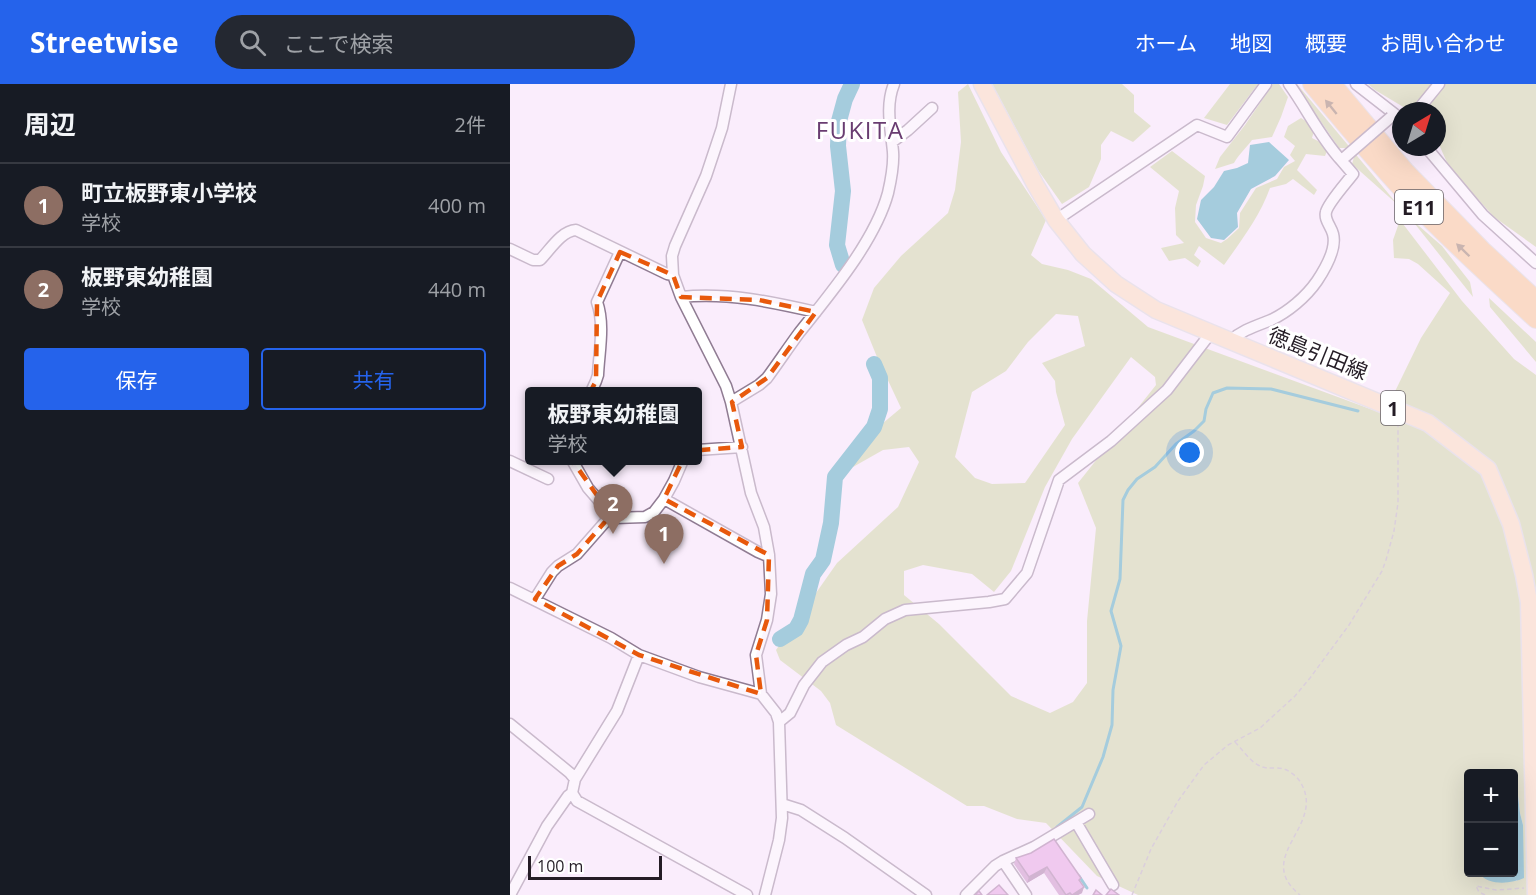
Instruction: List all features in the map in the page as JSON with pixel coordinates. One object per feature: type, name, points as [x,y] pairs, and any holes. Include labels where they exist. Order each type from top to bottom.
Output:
[{"type":"highway","name":"E11","points":[[1312,84],[1354,136],[1418,206],[1536,319]]},
{"type":"highway","name":"E11","points":[[1332,84],[1405,171],[1482,250],[1536,300]]},
{"type":"highway","points":[[1494,281],[1536,324]]},
{"type":"main road","name":"徳島引田線","points":[[982,84],[1056,220],[1083,254],[1116,284],[1156,310],[1428,423],[1488,469],[1511,524],[1529,602],[1536,895]]},
{"type":"street","points":[[730,84],[722,128],[706,176],[672,256],[673,275],[681,297],[726,386],[752,493],[764,527],[769,555],[771,594],[767,620],[756,655],[761,694],[776,713],[779,722],[783,804],[779,840],[765,895]]},
{"type":"street","points":[[731,402],[759,385],[766,378],[843,277],[882,212],[893,168],[889,105],[894,84]]},
{"type":"street","points":[[1056,220],[1197,125],[1227,137],[1266,84]]},
{"type":"street","points":[[1230,341],[1239,332],[1274,318],[1300,300],[1316,282],[1334,247],[1333,234],[1326,212],[1353,174],[1343,158],[1331,149],[1289,84]]},
{"type":"street","points":[[1356,84],[1392,114]]},
{"type":"street","points":[[1424,102],[1439,84]]},
{"type":"street","points":[[892,142],[932,108]]},
{"type":"street","points":[[1343,158],[1392,120]]},
{"type":"street","points":[[1434,156],[1483,215],[1536,263]]},
{"type":"street","points":[[510,249],[533,260],[540,260],[569,231],[576,231],[673,275]]},
{"type":"street","points":[[593,387],[596,381],[601,323],[597,302],[620,252]]},
{"type":"street","points":[[681,297],[715,296],[759,300],[816,312]]},
{"type":"street","points":[[779,722],[790,713],[804,685],[822,662],[846,645],[863,638],[885,619],[905,610],[1005,599],[1027,573],[1059,480],[1111,441],[1167,390],[1210,334]]},
{"type":"street","points":[[702,450],[742,447]]},
{"type":"street","points":[[510,461],[548,479]]},
{"type":"street","points":[[575,465],[588,488],[614,518]]},
{"type":"street","points":[[535,599],[552,572],[577,554],[606,521],[614,518],[645,517],[654,512],[664,499],[681,465]]},
{"type":"street","points":[[664,499],[758,552],[769,555]]},
{"type":"street","points":[[510,588],[611,638],[639,655],[699,677],[761,694]]},
{"type":"street","points":[[510,895],[548,826],[572,793],[575,779],[617,711],[639,655]]},
{"type":"street","points":[[510,724],[570,772],[575,779]]},
{"type":"street","points":[[572,793],[577,801],[747,895]]},
{"type":"street","points":[[783,804],[801,810],[926,895]]},
{"type":"street","points":[[966,895],[994,866],[1053,837],[1089,814]]},
{"type":"street","points":[[1076,822],[1113,885]]},
{"type":"street","points":[[1004,861],[1026,895]]},
{"type":"path","points":[[1132,895],[1151,849],[1178,801],[1204,765],[1228,745],[1260,728],[1295,696],[1349,625],[1382,571],[1394,531],[1398,503],[1399,410]]},
{"type":"path","points":[[1235,742],[1259,766],[1287,770],[1302,785],[1306,810],[1284,856],[1283,866],[1285,878],[1300,895]]},
{"type":"path","points":[[1485,895],[1479,892],[1476,886],[1496,890],[1522,888],[1535,881]]},
{"type":"highlighted area","points":[[620,252],[673,275],[681,297],[759,300],[816,312],[767,378],[732,402],[742,447],[687,451],[664,499],[769,555],[767,620],[756,655],[761,694],[639,655],[535,599],[558,566],[577,554],[611,515],[562,446],[596,381],[597,302]]},
{"type":"green space","points":[[968,84],[1001,152],[1046,220],[1031,255],[1042,264],[1068,270],[1091,279],[1148,327],[1384,414],[1421,338],[1450,293],[1418,264],[1409,259],[1394,258],[1393,240],[1400,220],[1462,301],[1514,359],[1536,375],[1536,895],[1138,895],[1097,876],[1046,823],[1017,819],[984,806],[967,806],[836,725],[830,703],[821,691],[780,660],[776,650],[837,563],[898,507],[919,462],[909,447],[883,450],[853,467],[846,454],[901,408],[862,320],[874,288],[901,256],[948,213],[955,190],[961,142],[958,92]],"holes":[[[1056,314],[1078,316],[1085,346],[1042,363],[1055,381],[1065,425],[1025,483],[992,484],[975,478],[955,457],[972,392],[1006,371],[1028,342]],[[1131,357],[1155,377],[1156,385],[1078,483],[1096,528],[1087,621],[1087,683],[1073,702],[1050,713],[1011,696],[939,624],[904,595],[904,571],[923,565],[972,574],[994,592],[1011,571],[1045,487],[1072,439]]]},
{"type":"green space","points":[[992,84],[1122,84],[1134,95],[1134,112],[1151,126],[1133,142],[1111,131],[1101,145],[1101,159],[1089,187],[1062,204],[1038,170]]},
{"type":"green space","points":[[1230,84],[1258,84],[1227,125],[1204,118]]},
{"type":"green space","points":[[1273,84],[1279,84],[1288,97],[1272,137],[1252,140],[1234,163],[1215,169],[1220,157]]},
{"type":"green space","points":[[1295,84],[1398,205],[1352,164],[1354,157],[1346,148],[1339,148]]},
{"type":"green space","points":[[1368,84],[1536,84],[1536,247],[1494,217],[1449,167],[1444,156],[1446,156],[1446,102],[1395,102]]},
{"type":"green space","points":[[1301,118],[1312,125],[1314,131],[1312,138],[1324,144],[1327,151],[1325,156],[1306,154],[1297,170],[1317,190],[1314,195],[1293,179],[1286,184],[1270,188],[1256,218],[1224,265],[1199,246],[1194,255],[1201,261],[1198,267],[1185,258],[1169,261],[1161,248],[1184,243],[1176,235],[1175,208],[1179,191],[1150,167],[1172,151],[1205,176],[1196,205],[1195,222],[1206,238],[1221,243],[1239,228],[1240,213],[1256,188],[1277,179],[1284,167],[1295,161],[1290,155],[1295,146],[1284,137],[1288,126]]},
{"type":"green space","points":[[1411,219],[1442,246],[1470,282],[1473,297]]},
{"type":"green space","points":[[1489,298],[1536,342],[1536,362],[1490,307]]},
{"type":"water","points":[[1269,142],[1289,160],[1275,176],[1251,189],[1237,213],[1238,227],[1224,240],[1211,238],[1197,219],[1201,200],[1214,187],[1224,171],[1248,163],[1250,145]]},
{"type":"water","points":[[1518,796],[1523,825],[1524,878],[1513,882],[1488,880],[1483,877],[1518,877]]},
{"type":"building","points":[[1054,839],[1081,878],[1079,880],[1084,887],[1072,895],[1070,893],[1066,895],[1047,867],[1029,877],[1016,858],[1031,853]]},
{"type":"building","points":[[999,885],[1008,895],[987,895]]},
{"type":"building","points":[[1111,889],[1119,895],[1106,895]]},
{"type":"waterway","points":[[843,265],[837,245],[843,191],[838,146],[839,121],[852,84]]},
{"type":"waterway","points":[[780,639],[796,629],[801,620],[813,574],[823,560],[831,523],[835,477],[874,427],[880,409],[880,378],[874,364]]},
{"type":"waterway","points":[[1057,827],[1082,807],[1103,757],[1112,725],[1113,690],[1121,646],[1111,611],[1120,579],[1123,500],[1128,490],[1137,479],[1155,467],[1176,444],[1204,421],[1213,393],[1227,388],[1271,389],[1358,411]]},
{"type":"waterway","points":[[1079,876],[1087,888]]},
{"type":"place","name":"板野東幼稚園","points":[[613,534]]},
{"type":"place","name":"町立板野東小学校","points":[[664,564]]},
{"type":"district","name":"FUKITA","points":[[860,129]]}]
